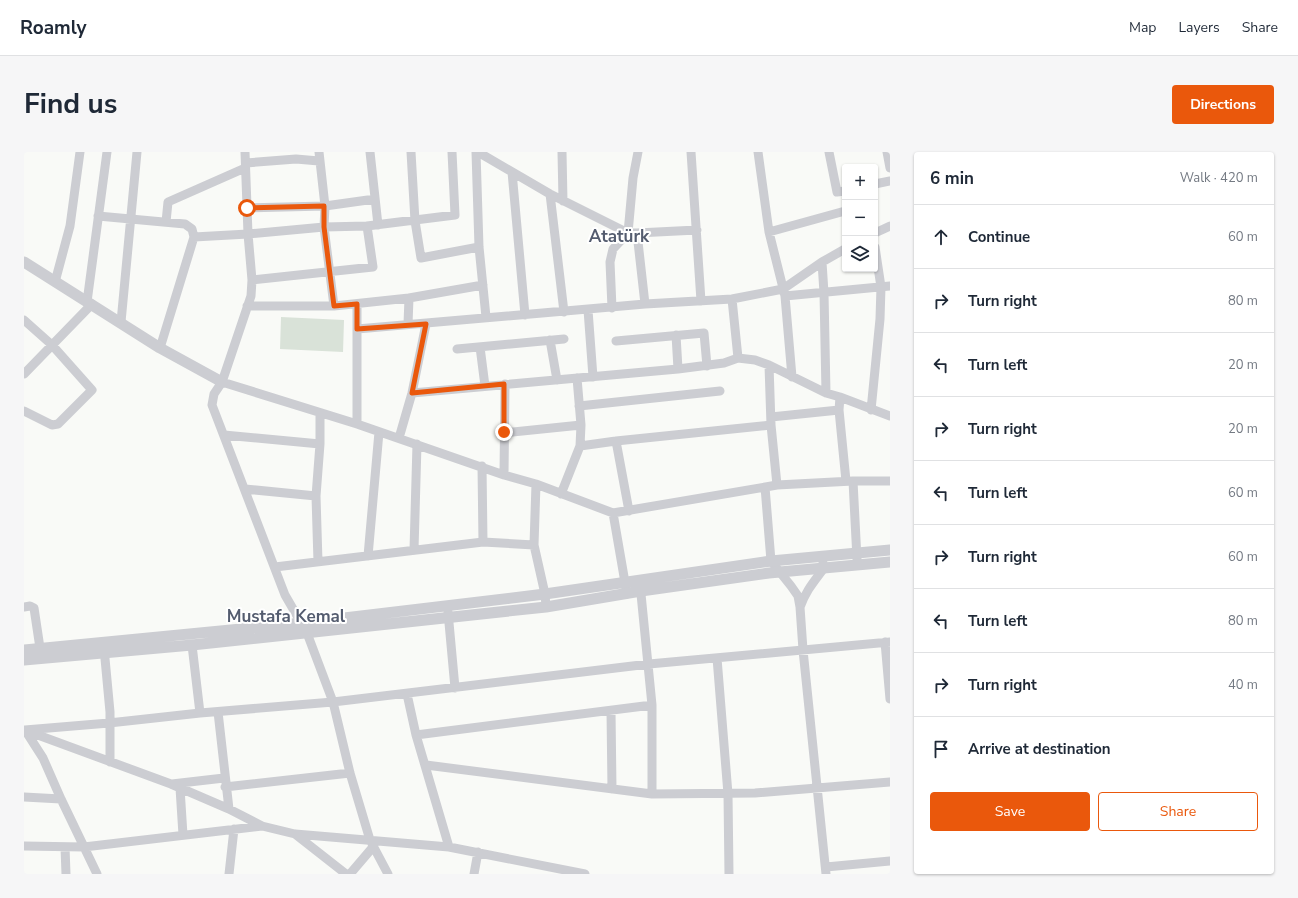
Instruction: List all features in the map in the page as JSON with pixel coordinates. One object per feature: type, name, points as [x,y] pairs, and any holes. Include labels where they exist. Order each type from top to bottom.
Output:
[{"type":"street","points":[[55,282],[70,226],[80,152]]},
{"type":"street","points":[[24,374],[90,303],[98,216],[106,152]]},
{"type":"street","points":[[121,322],[137,152]]},
{"type":"street","points":[[245,152],[248,234],[252,280],[251,296],[222,382],[214,394],[212,405],[285,595],[304,628],[333,702],[350,773],[372,844],[388,874]]},
{"type":"street","points":[[370,152],[378,225]]},
{"type":"street","points":[[411,152],[414,221],[421,258],[479,247]]},
{"type":"street","points":[[194,237],[324,227],[367,226],[455,215],[452,152]]},
{"type":"street","points":[[477,152],[563,201],[632,233],[697,230]]},
{"type":"street","points":[[477,152],[479,247],[486,317]]},
{"type":"street","points":[[562,152],[563,201]]},
{"type":"street","points":[[638,152],[633,178],[632,233],[645,304]]},
{"type":"street","points":[[691,152],[701,300]]},
{"type":"street","points":[[758,152],[768,232],[784,292],[792,376]]},
{"type":"street","points":[[829,152],[837,192],[842,191]]},
{"type":"street","points":[[887,152],[890,168]]},
{"type":"street","points":[[166,222],[168,202],[246,165],[295,155],[319,156],[324,206],[324,227],[334,306]]},
{"type":"street","points":[[512,172],[525,315]]},
{"type":"street","points":[[878,183],[890,181]]},
{"type":"street","points":[[550,194],[564,312]]},
{"type":"street","points":[[247,208],[324,206],[375,199]]},
{"type":"street","points":[[768,232],[842,212]]},
{"type":"street","points":[[98,216],[186,224],[192,229],[194,237],[160,348]]},
{"type":"street","points":[[252,280],[373,267],[367,226]]},
{"type":"street","points":[[878,232],[890,226]]},
{"type":"street","points":[[612,308],[610,262],[613,249],[632,233]]},
{"type":"street","points":[[784,292],[822,262],[842,251]]},
{"type":"street","points":[[871,410],[880,319],[886,287],[878,258]]},
{"type":"street","points":[[24,262],[160,348],[222,382],[417,444],[536,484],[614,513],[777,485],[890,480]]},
{"type":"street","points":[[822,262],[826,393]]},
{"type":"street","points":[[247,306],[334,306],[357,304],[409,298],[483,285]]},
{"type":"street","points":[[357,329],[645,304],[732,299],[784,292],[824,293],[886,287]]},
{"type":"street","points":[[408,324],[409,298]]},
{"type":"street","points":[[732,299],[738,358]]},
{"type":"street","points":[[357,304],[357,424]]},
{"type":"street","points":[[588,310],[593,377]]},
{"type":"street","points":[[24,320],[52,345],[92,390],[58,424],[52,425],[24,411]]},
{"type":"street","points":[[399,438],[412,393],[426,324]]},
{"type":"street","points":[[616,341],[704,333],[707,366]]},
{"type":"street","points":[[676,335],[678,369]]},
{"type":"street","points":[[457,349],[564,339]]},
{"type":"street","points":[[550,340],[556,380]]},
{"type":"street","points":[[480,347],[485,386]]},
{"type":"street","points":[[412,393],[707,366],[724,363],[738,358],[754,360],[769,365],[826,393],[890,416]]},
{"type":"street","points":[[769,365],[771,421],[777,485]]},
{"type":"street","points":[[561,494],[580,446],[581,425],[576,378]]},
{"type":"street","points":[[504,384],[504,474]]},
{"type":"street","points":[[579,406],[720,391]]},
{"type":"street","points":[[840,397],[839,410],[849,481],[857,564]]},
{"type":"street","points":[[580,446],[616,440],[771,421],[839,410]]},
{"type":"street","points":[[318,562],[316,496],[320,444],[320,413]]},
{"type":"street","points":[[504,432],[581,425]]},
{"type":"street","points":[[368,556],[379,432]]},
{"type":"street","points":[[224,435],[320,444]]},
{"type":"street","points":[[616,440],[628,510]]},
{"type":"street","points":[[414,550],[417,444]]},
{"type":"street","points":[[482,466],[483,542]]},
{"type":"street","points":[[536,484],[534,545],[545,594],[546,607]]},
{"type":"street","points":[[765,487],[771,561],[798,596],[800,607],[803,650],[826,870],[890,861]]},
{"type":"street","points":[[245,490],[316,496]]},
{"type":"street","points":[[614,513],[627,594]]},
{"type":"street","points":[[275,567],[483,542],[534,545]]},
{"type":"street","points":[[24,650],[40,648],[104,648],[192,645],[448,605],[545,594],[771,561],[890,550]]},
{"type":"street","points":[[800,607],[804,595],[812,582],[824,568],[823,555]]},
{"type":"street","points":[[24,660],[104,648],[304,628],[449,617],[546,607],[641,591],[780,572],[890,562]]},
{"type":"street","points":[[640,580],[652,705],[652,794]]},
{"type":"street","points":[[448,605],[455,688]]},
{"type":"street","points":[[24,607],[30,606],[34,608],[40,648]]},
{"type":"street","points":[[24,730],[333,702],[649,664],[887,642],[890,698]]},
{"type":"street","points":[[192,645],[200,713]]},
{"type":"street","points":[[104,648],[110,712],[110,762]]},
{"type":"street","points":[[718,658],[728,794],[729,874]]},
{"type":"street","points":[[407,694],[416,735],[449,847]]},
{"type":"street","points":[[416,735],[652,705]]},
{"type":"street","points":[[611,710],[612,789]]},
{"type":"street","points":[[218,712],[229,809]]},
{"type":"street","points":[[24,730],[171,784],[229,809],[262,826],[295,834],[372,844],[449,847],[585,874]]},
{"type":"street","points":[[24,730],[43,758],[97,874]]},
{"type":"street","points":[[426,766],[652,794],[755,793],[890,782]]},
{"type":"street","points":[[171,784],[225,783],[350,773]]},
{"type":"street","points":[[180,788],[183,835]]},
{"type":"street","points":[[24,797],[61,799]]},
{"type":"street","points":[[24,846],[84,847],[262,826]]},
{"type":"street","points":[[229,874],[234,829]]},
{"type":"street","points":[[295,834],[346,874]]},
{"type":"street","points":[[350,874],[372,844]]},
{"type":"street","points":[[65,847],[66,874]]},
{"type":"street","points":[[474,874],[478,852]]},
{"type":"shaded area","points":[[281,317],[344,320],[343,352],[280,349]]},
{"type":"district","name":"Atatürk","points":[[619,236]]},
{"type":"district","name":"Mustafa Kemal","points":[[286,616]]},
{"type":"route","points":[[247,208],[324,206],[324,227],[334,306],[357,304],[357,329],[408,324],[426,324],[412,393],[504,384],[504,432]]}]
